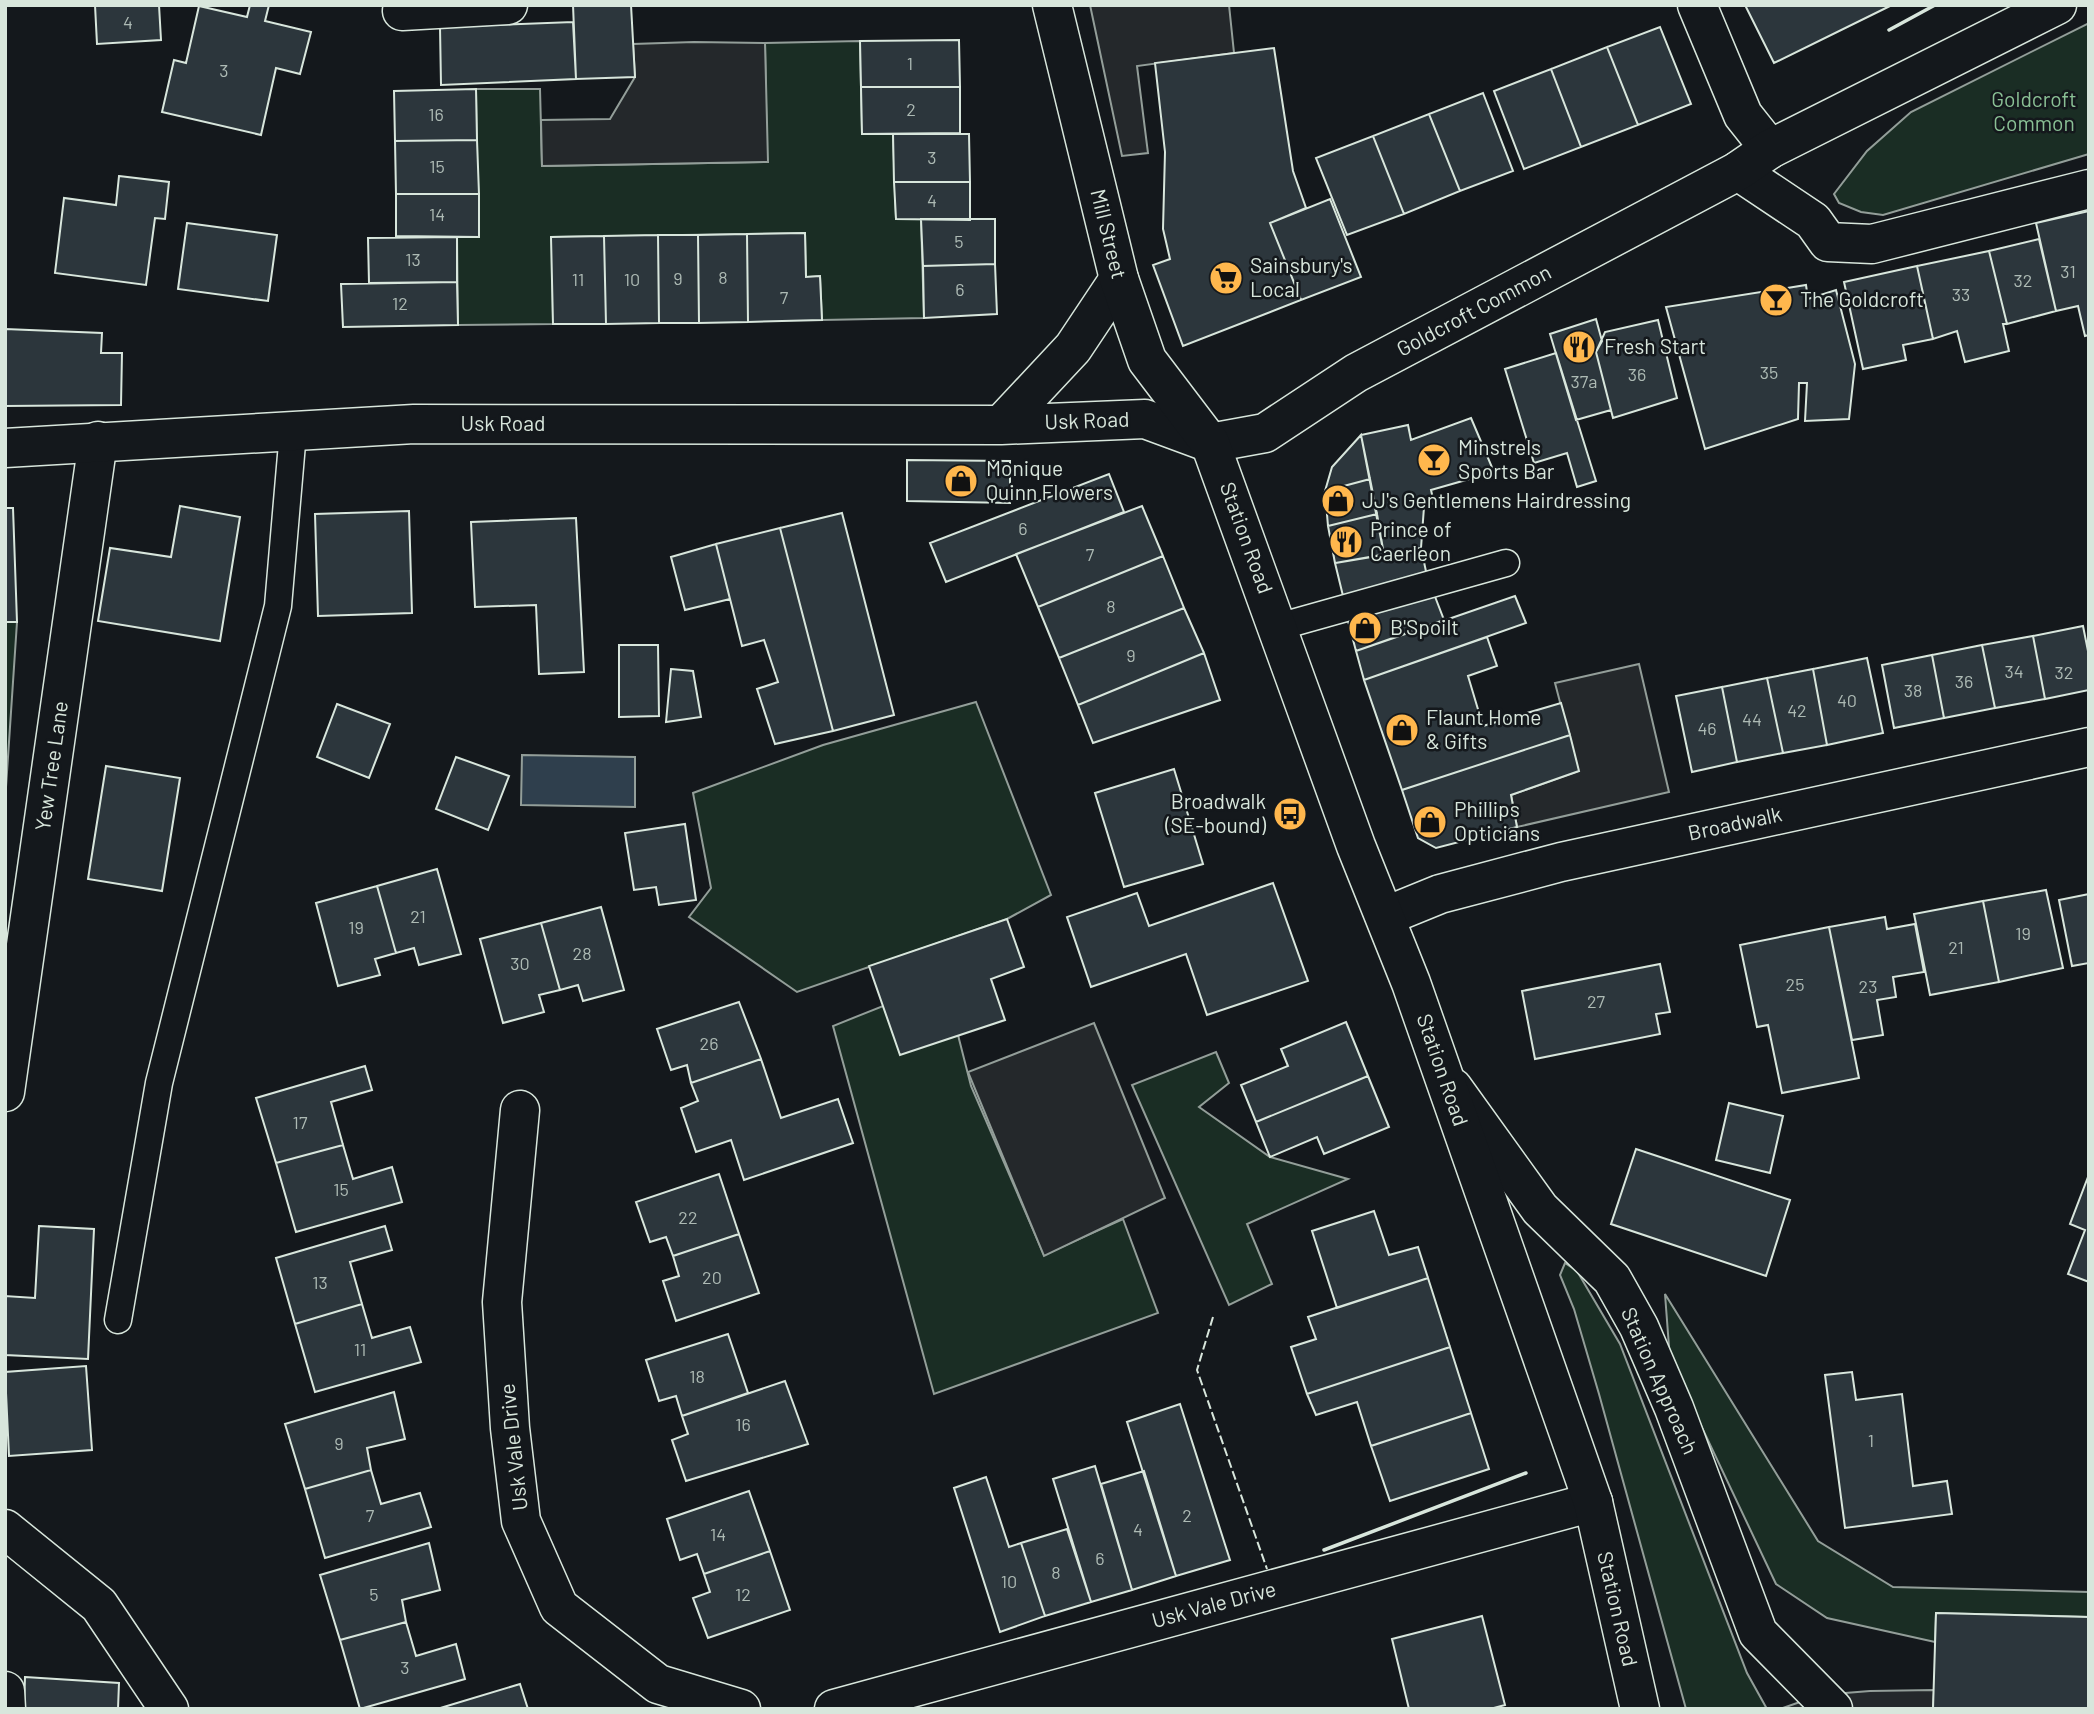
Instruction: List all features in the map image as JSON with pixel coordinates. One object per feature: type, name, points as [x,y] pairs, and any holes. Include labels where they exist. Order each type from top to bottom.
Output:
[{"type":"street","points":[[402,11],[508,5]]},
{"type":"street","name":"Mill Street","points":[[1052,5],[1119,279],[1147,360],[1210,443]]},
{"type":"street","points":[[1697,5],[1742,116],[1770,149]]},
{"type":"street","name":"Goldcroft Common","points":[[1210,443],[1265,433],[1356,373],[1738,170],[1770,149],[2057,5]]},
{"type":"street","points":[[1738,170],[1813,221],[1828,242],[1872,244],[2089,189]]},
{"type":"street","name":"Usk Road","points":[[1001,425],[1073,348],[1119,279]]},
{"type":"street","name":"Usk Road","points":[[5,448],[414,424],[1001,425],[1146,419],[1210,443]]},
{"type":"street","name":"Yew Tree Lane","points":[[5,1091],[98,442]]},
{"type":"street","name":"Station Road","points":[[1210,443],[1356,846],[1386,916],[1593,1502],[1640,1709]]},
{"type":"street","name":"Broadwalk","points":[[1386,916],[1440,894],[1561,862],[2089,747]]},
{"type":"street","name":"Station Approach","points":[[1443,1076],[1540,1209],[1612,1279],[1639,1327],[1674,1408],[1758,1633],[1833,1709]]},
{"type":"street","name":"Usk Vale Drive","points":[[520,1110],[502,1302],[510,1428],[521,1521],[559,1607],[658,1684],[741,1709]]},
{"type":"street","name":"Usk Vale Drive","points":[[834,1709],[1593,1502]]},
{"type":"street","points":[[5,1529],[99,1605],[169,1709]]},
{"type":"street","points":[[5,1691],[6,1709]]},
{"type":"lane","points":[[118,1320],[159,1083],[278,606],[293,432]]},
{"type":"lane","points":[[1278,627],[1506,563]]},
{"type":"green space","name":"Goldcroft Common","points":[[2089,23],[2089,154],[1883,215],[1861,212],[1839,203],[1834,194],[1867,151],[1911,112]]},
{"type":"green space","points":[[860,41],[862,133],[893,134],[896,219],[921,219],[924,318],[822,320],[820,276],[806,277],[805,233],[552,237],[553,324],[458,325],[457,237],[478,237],[476,89],[540,89],[542,166],[767,162],[765,43]]},
{"type":"green space","points":[[5,622],[17,622],[5,802]]},
{"type":"green space","points":[[976,702],[1051,895],[1007,919],[797,992],[689,917],[711,888],[693,793],[823,745]]},
{"type":"green space","points":[[883,1006],[958,1035],[971,1086],[1044,1255],[1123,1219],[1158,1313],[934,1394],[833,1026]]},
{"type":"green space","points":[[1216,1052],[1229,1083],[1199,1107],[1270,1157],[1348,1179],[1247,1224],[1272,1284],[1229,1305],[1132,1085]]},
{"type":"green space","points":[[1565,1263],[1577,1271],[1620,1344],[1747,1673],[1767,1709],[1686,1709],[1599,1394],[1574,1309],[1560,1275]]},
{"type":"green space","points":[[1665,1294],[1818,1541],[1893,1587],[2089,1592],[2089,1617],[1936,1613],[1935,1642],[1827,1618],[1776,1584],[1670,1360]]},
{"type":"shaded area","points":[[1090,5],[1229,5],[1234,53],[1137,66],[1148,153],[1122,156]]},
{"type":"shaded area","points":[[765,43],[768,162],[542,166],[541,120],[610,119],[635,77],[633,44]]},
{"type":"shaded area","points":[[1639,664],[1669,792],[1517,827],[1511,795],[1578,771],[1555,683]]},
{"type":"shaded area","points":[[1094,1023],[1165,1198],[1044,1256],[968,1072]]},
{"type":"shaded area","points":[[1934,1690],[1933,1709],[1780,1709],[1820,1695]]},
{"type":"water","points":[[522,755],[635,757],[635,807],[521,805]]},
{"type":"building","points":[[95,5],[159,5],[161,40],[97,44]]},
{"type":"building","points":[[250,5],[269,5],[265,21],[311,32],[300,74],[276,68],[261,135],[162,112],[174,60],[186,63],[199,6],[247,17]]},
{"type":"building","points":[[573,5],[631,5],[635,77],[576,79]]},
{"type":"building","points":[[1745,5],[1892,5],[1774,63]]},
{"type":"building","points":[[573,22],[576,79],[441,85],[440,27]]},
{"type":"building","points":[[1660,27],[1691,104],[1638,125],[1607,47]]},
{"type":"building","points":[[959,40],[960,87],[861,87],[860,41]]},
{"type":"building","points":[[1607,47],[1638,125],[1581,147],[1551,69]]},
{"type":"building","points":[[1274,48],[1293,171],[1306,208],[1270,223],[1301,300],[1183,346],[1153,265],[1170,259],[1163,229],[1165,152],[1155,63]]},
{"type":"building","points":[[1551,69],[1581,147],[1524,169],[1494,91]]},
{"type":"building","points":[[861,87],[960,87],[960,133],[862,134]]},
{"type":"building","points":[[476,89],[477,140],[395,141],[394,91]]},
{"type":"building","points":[[1483,93],[1513,171],[1460,191],[1429,114]]},
{"type":"building","points":[[1429,114],[1460,191],[1404,214],[1373,136]]},
{"type":"building","points":[[893,134],[969,134],[970,182],[894,182]]},
{"type":"building","points":[[1373,136],[1404,214],[1347,235],[1316,158]]},
{"type":"building","points":[[477,140],[479,194],[396,194],[395,141]]},
{"type":"building","points":[[119,176],[169,182],[165,219],[155,218],[146,285],[55,273],[64,198],[116,205]]},
{"type":"building","points":[[894,182],[970,182],[970,220],[896,219]]},
{"type":"building","points":[[396,194],[479,194],[479,237],[396,236]]},
{"type":"building","points":[[1330,199],[1361,277],[1301,300],[1270,223]]},
{"type":"building","points":[[2089,211],[2089,335],[2085,336],[2078,306],[2056,311],[2036,223]]},
{"type":"building","points":[[921,219],[995,219],[995,264],[923,266]]},
{"type":"building","points":[[187,223],[277,235],[268,301],[178,289]]},
{"type":"building","points":[[805,233],[806,277],[820,276],[822,320],[748,322],[747,234]]},
{"type":"building","points":[[747,234],[748,322],[699,323],[698,235]]},
{"type":"building","points":[[658,235],[698,235],[699,323],[659,323]]},
{"type":"building","points":[[658,235],[659,323],[606,324],[604,236]]},
{"type":"building","points":[[604,236],[606,324],[553,324],[551,237]]},
{"type":"building","points":[[457,237],[457,282],[369,283],[368,238]]},
{"type":"building","points":[[2039,239],[2056,311],[2007,324],[1989,251]]},
{"type":"building","points":[[1989,251],[2007,324],[2003,324],[2009,351],[1965,362],[1957,331],[1933,339],[1917,266]]},
{"type":"building","points":[[995,264],[997,314],[924,318],[923,266]]},
{"type":"building","points":[[1917,266],[1933,339],[1903,345],[1906,360],[1863,369],[1844,282]]},
{"type":"building","points":[[457,282],[458,325],[343,327],[341,284]]},
{"type":"building","points":[[1806,285],[1808,299],[1836,290],[1855,364],[1849,419],[1805,421],[1807,383],[1799,383],[1798,419],[1705,449],[1666,307]]},
{"type":"building","points":[[1596,319],[1602,341],[1596,352],[1611,410],[1576,420],[1550,334]]},
{"type":"building","points":[[1658,320],[1677,398],[1613,418],[1596,352],[1605,332]]},
{"type":"building","points":[[5,329],[102,333],[101,353],[122,353],[121,405],[5,406]]},
{"type":"building","points":[[1556,353],[1596,481],[1577,487],[1567,453],[1534,463],[1505,369]]},
{"type":"building","points":[[1471,418],[1494,472],[1431,490],[1434,503],[1424,507],[1421,548],[1384,555],[1361,435],[1408,425],[1411,440]]},
{"type":"building","points":[[1361,435],[1370,479],[1325,491],[1332,467]]},
{"type":"building","points":[[907,460],[1010,461],[1010,503],[907,501]]},
{"type":"building","points":[[1109,474],[1124,512],[946,582],[930,543]]},
{"type":"building","points":[[1370,479],[1377,514],[1328,526],[1325,491]]},
{"type":"building","points":[[180,506],[240,517],[220,641],[98,621],[110,548],[171,557]]},
{"type":"building","points":[[1142,506],[1163,556],[1038,607],[1016,554]]},
{"type":"building","points":[[5,508],[13,508],[17,622],[5,622]]},
{"type":"building","points":[[409,511],[412,613],[318,616],[315,514]]},
{"type":"building","points":[[842,513],[894,715],[833,731],[780,528]]},
{"type":"building","points":[[1377,514],[1384,555],[1335,563],[1328,526]]},
{"type":"building","points":[[576,518],[584,672],[539,674],[536,605],[475,607],[471,522]]},
{"type":"building","points":[[780,528],[833,731],[775,744],[757,689],[778,682],[764,640],[742,646],[716,544]]},
{"type":"building","points":[[716,544],[730,599],[685,610],[671,557]]},
{"type":"building","points":[[1421,548],[1427,576],[1344,600],[1335,563]]},
{"type":"building","points":[[1163,556],[1184,608],[1059,658],[1038,607]]},
{"type":"building","points":[[1434,594],[1444,620],[1356,651],[1347,617]]},
{"type":"building","points":[[1515,596],[1526,623],[1364,680],[1356,651]]},
{"type":"building","points":[[1184,608],[1204,653],[1078,705],[1059,658]]},
{"type":"building","points":[[2083,626],[2089,656],[2089,690],[2045,699],[2033,636]]},
{"type":"building","points":[[2033,636],[2045,699],[1995,708],[1982,645]]},
{"type":"building","points":[[1487,637],[1497,666],[1468,676],[1483,726],[1561,703],[1570,735],[1402,790],[1364,680]]},
{"type":"building","points":[[619,645],[658,645],[659,716],[619,717]]},
{"type":"building","points":[[1982,645],[1995,708],[1944,718],[1932,655]]},
{"type":"building","points":[[1204,653],[1220,700],[1093,743],[1078,705]]},
{"type":"building","points":[[1932,655],[1944,718],[1894,728],[1882,665]]},
{"type":"building","points":[[1867,658],[1883,733],[1827,745],[1813,669]]},
{"type":"building","points":[[671,669],[693,671],[701,717],[666,722]]},
{"type":"building","points":[[1813,669],[1827,745],[1783,753],[1767,678]]},
{"type":"building","points":[[1767,678],[1783,753],[1737,762],[1722,687]]},
{"type":"building","points":[[1722,687],[1737,762],[1692,772],[1676,696]]},
{"type":"building","points":[[337,704],[390,724],[369,778],[317,757]]},
{"type":"building","points":[[1570,735],[1579,771],[1511,795],[1517,827],[1436,848],[1418,838],[1402,790]]},
{"type":"building","points":[[456,757],[509,776],[488,830],[436,809]]},
{"type":"building","points":[[106,766],[180,778],[162,891],[88,879]]},
{"type":"building","points":[[1174,769],[1203,864],[1124,887],[1095,793]]},
{"type":"building","points":[[685,824],[696,900],[659,905],[656,887],[634,890],[625,833]]},
{"type":"building","points":[[437,869],[461,954],[419,965],[414,948],[396,953],[377,886]]},
{"type":"building","points":[[1273,883],[1308,981],[1207,1015],[1186,954],[1091,987],[1067,917],[1137,893],[1149,926]]},
{"type":"building","points":[[377,886],[396,953],[375,959],[380,975],[338,986],[316,903]]},
{"type":"building","points":[[2046,890],[2063,968],[1999,982],[1983,901]]},
{"type":"building","points":[[2089,894],[2089,963],[2072,966],[2059,900]]},
{"type":"building","points":[[1983,901],[1999,982],[1930,995],[1914,914]]},
{"type":"building","points":[[601,907],[624,990],[583,1001],[578,985],[560,990],[541,923]]},
{"type":"building","points":[[1885,917],[1887,929],[1915,924],[1924,972],[1893,977],[1896,997],[1877,1000],[1883,1035],[1852,1040],[1829,927]]},
{"type":"building","points":[[1007,919],[1024,967],[991,979],[1005,1020],[900,1055],[869,966]]},
{"type":"building","points":[[541,923],[560,990],[539,995],[544,1012],[503,1023],[480,939]]},
{"type":"building","points":[[1829,927],[1859,1078],[1782,1093],[1768,1025],[1757,1027],[1740,945]]},
{"type":"building","points":[[1660,964],[1670,1012],[1656,1014],[1660,1034],[1535,1059],[1522,991]]},
{"type":"building","points":[[739,1002],[761,1059],[691,1083],[687,1065],[671,1070],[657,1029]]},
{"type":"building","points":[[1346,1022],[1368,1076],[1256,1122],[1241,1085],[1288,1066],[1281,1049]]},
{"type":"building","points":[[761,1059],[781,1118],[838,1099],[853,1143],[744,1180],[731,1140],[696,1152],[681,1108],[698,1101],[691,1083]]},
{"type":"building","points":[[365,1066],[372,1090],[331,1102],[343,1145],[276,1163],[256,1098]]},
{"type":"building","points":[[1368,1076],[1389,1127],[1324,1154],[1317,1137],[1270,1157],[1256,1122]]},
{"type":"building","points":[[1729,1103],[1783,1116],[1770,1173],[1716,1160]]},
{"type":"building","points":[[343,1145],[353,1179],[392,1167],[402,1202],[296,1232],[276,1163]]},
{"type":"building","points":[[1636,1149],[1790,1200],[1766,1276],[1611,1224]]},
{"type":"building","points":[[719,1174],[739,1234],[673,1256],[666,1237],[650,1242],[636,1202]]},
{"type":"building","points":[[2088,1177],[2089,1282],[2068,1274],[2085,1230],[2070,1224]]},
{"type":"building","points":[[1374,1211],[1389,1255],[1418,1247],[1428,1278],[1337,1308],[1312,1231]]},
{"type":"building","points":[[39,1226],[94,1229],[88,1359],[5,1355],[5,1296],[35,1298]]},
{"type":"building","points":[[385,1226],[392,1250],[350,1262],[362,1304],[295,1324],[276,1258]]},
{"type":"building","points":[[739,1234],[759,1293],[676,1321],[663,1281],[679,1276],[673,1256]]},
{"type":"building","points":[[1428,1278],[1450,1347],[1307,1394],[1291,1347],[1316,1339],[1308,1317]]},
{"type":"building","points":[[362,1304],[372,1338],[410,1327],[421,1362],[315,1392],[295,1324]]},
{"type":"building","points":[[728,1334],[748,1393],[682,1416],[676,1396],[659,1401],[646,1360]]},
{"type":"building","points":[[1450,1347],[1471,1413],[1371,1446],[1357,1402],[1316,1415],[1307,1394]]},
{"type":"building","points":[[86,1366],[92,1450],[9,1456],[5,1372]]},
{"type":"building","points":[[1852,1372],[1856,1400],[1902,1394],[1913,1486],[1947,1481],[1952,1514],[1845,1528],[1825,1375]]},
{"type":"building","points":[[785,1381],[808,1444],[686,1481],[672,1440],[688,1434],[682,1416]]},
{"type":"building","points":[[394,1392],[405,1439],[367,1448],[371,1470],[305,1489],[285,1424]]},
{"type":"building","points":[[1180,1404],[1230,1560],[1176,1576],[1127,1422]]},
{"type":"building","points":[[1471,1413],[1489,1469],[1390,1501],[1371,1446]]},
{"type":"building","points":[[1095,1466],[1132,1590],[1091,1602],[1053,1479]]},
{"type":"building","points":[[371,1470],[381,1504],[420,1493],[431,1527],[325,1558],[305,1489]]},
{"type":"building","points":[[1144,1471],[1176,1576],[1132,1590],[1101,1484]]},
{"type":"building","points":[[986,1477],[1009,1547],[1021,1543],[1045,1616],[1000,1632],[954,1488]]},
{"type":"building","points":[[749,1491],[770,1551],[704,1574],[697,1554],[680,1560],[667,1519]]},
{"type":"building","points":[[1067,1529],[1091,1602],[1045,1616],[1021,1543]]},
{"type":"building","points":[[429,1543],[440,1590],[402,1600],[406,1622],[340,1640],[320,1575]]},
{"type":"building","points":[[770,1551],[790,1610],[708,1638],[693,1598],[710,1592],[704,1574]]},
{"type":"building","points":[[1936,1613],[2089,1617],[2089,1709],[1933,1709]]},
{"type":"building","points":[[1482,1616],[1505,1705],[1490,1709],[1409,1709],[1392,1639]]},
{"type":"building","points":[[406,1622],[416,1656],[456,1644],[465,1679],[360,1709],[340,1640]]},
{"type":"building","points":[[25,1677],[119,1683],[118,1709],[24,1709]]},
{"type":"building","points":[[520,1684],[528,1709],[437,1709]]},
{"type":"fence","points":[[1213,1317],[1197,1370],[1267,1569]]},
{"type":"wall","points":[[1889,30],[1935,5]]},
{"type":"wall","points":[[1324,1550],[1526,1473]]},
{"type":"place","name":"Sainsbury's Local","points":[[1226,278]]},
{"type":"place","name":"The Goldcroft","points":[[1776,300]]},
{"type":"place","name":"Fresh Start","points":[[1579,347]]},
{"type":"place","name":"Minstrels Sports Bar","points":[[1434,460]]},
{"type":"place","name":"Monique Quinn Flowers","points":[[961,481]]},
{"type":"place","name":"JJ's Gentlemens Hairdressing","points":[[1338,501]]},
{"type":"place","name":"Prince of Caerleon","points":[[1346,542]]},
{"type":"place","name":"B'Spoilt","points":[[1365,628]]},
{"type":"place","name":"Flaunt Home & Gifts","points":[[1402,730]]},
{"type":"place","name":"Broadwalk (SE-bound)","points":[[1290,814]]},
{"type":"place","name":"Phillips Opticians","points":[[1430,822]]}]
